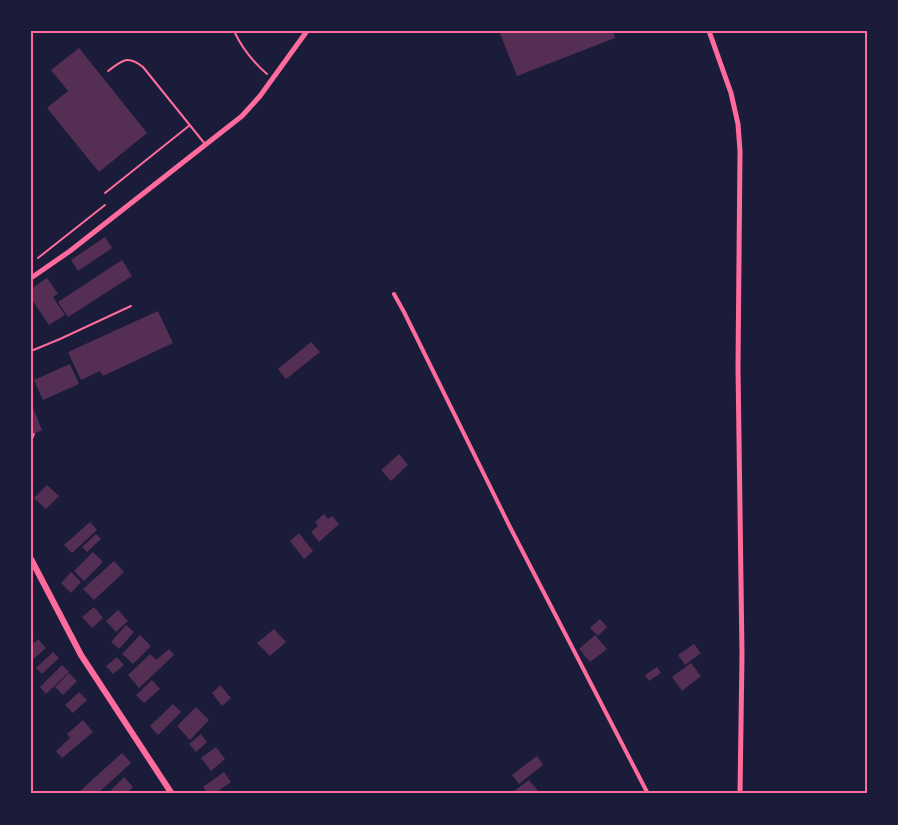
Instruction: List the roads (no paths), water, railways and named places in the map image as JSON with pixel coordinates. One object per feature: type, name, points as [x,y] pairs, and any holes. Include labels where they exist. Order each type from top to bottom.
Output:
[{"type":"main road","points":[[31,559],[80,655],[172,794]]},
{"type":"street","points":[[31,278],[70,250],[242,116],[273,79],[307,31]]},
{"type":"street","points":[[709,31],[731,93],[738,124],[740,151],[738,367],[742,654],[740,794]]},
{"type":"street","points":[[394,294],[514,536],[648,794]]},
{"type":"lane","points":[[108,72],[122,61],[128,59],[136,61],[206,144]]},
{"type":"lane","points":[[105,193],[190,125]]},
{"type":"lane","points":[[38,258],[106,204]]},
{"type":"lane","points":[[31,351],[132,306]]},
{"type":"lane","points":[[31,442],[34,434]]}]
